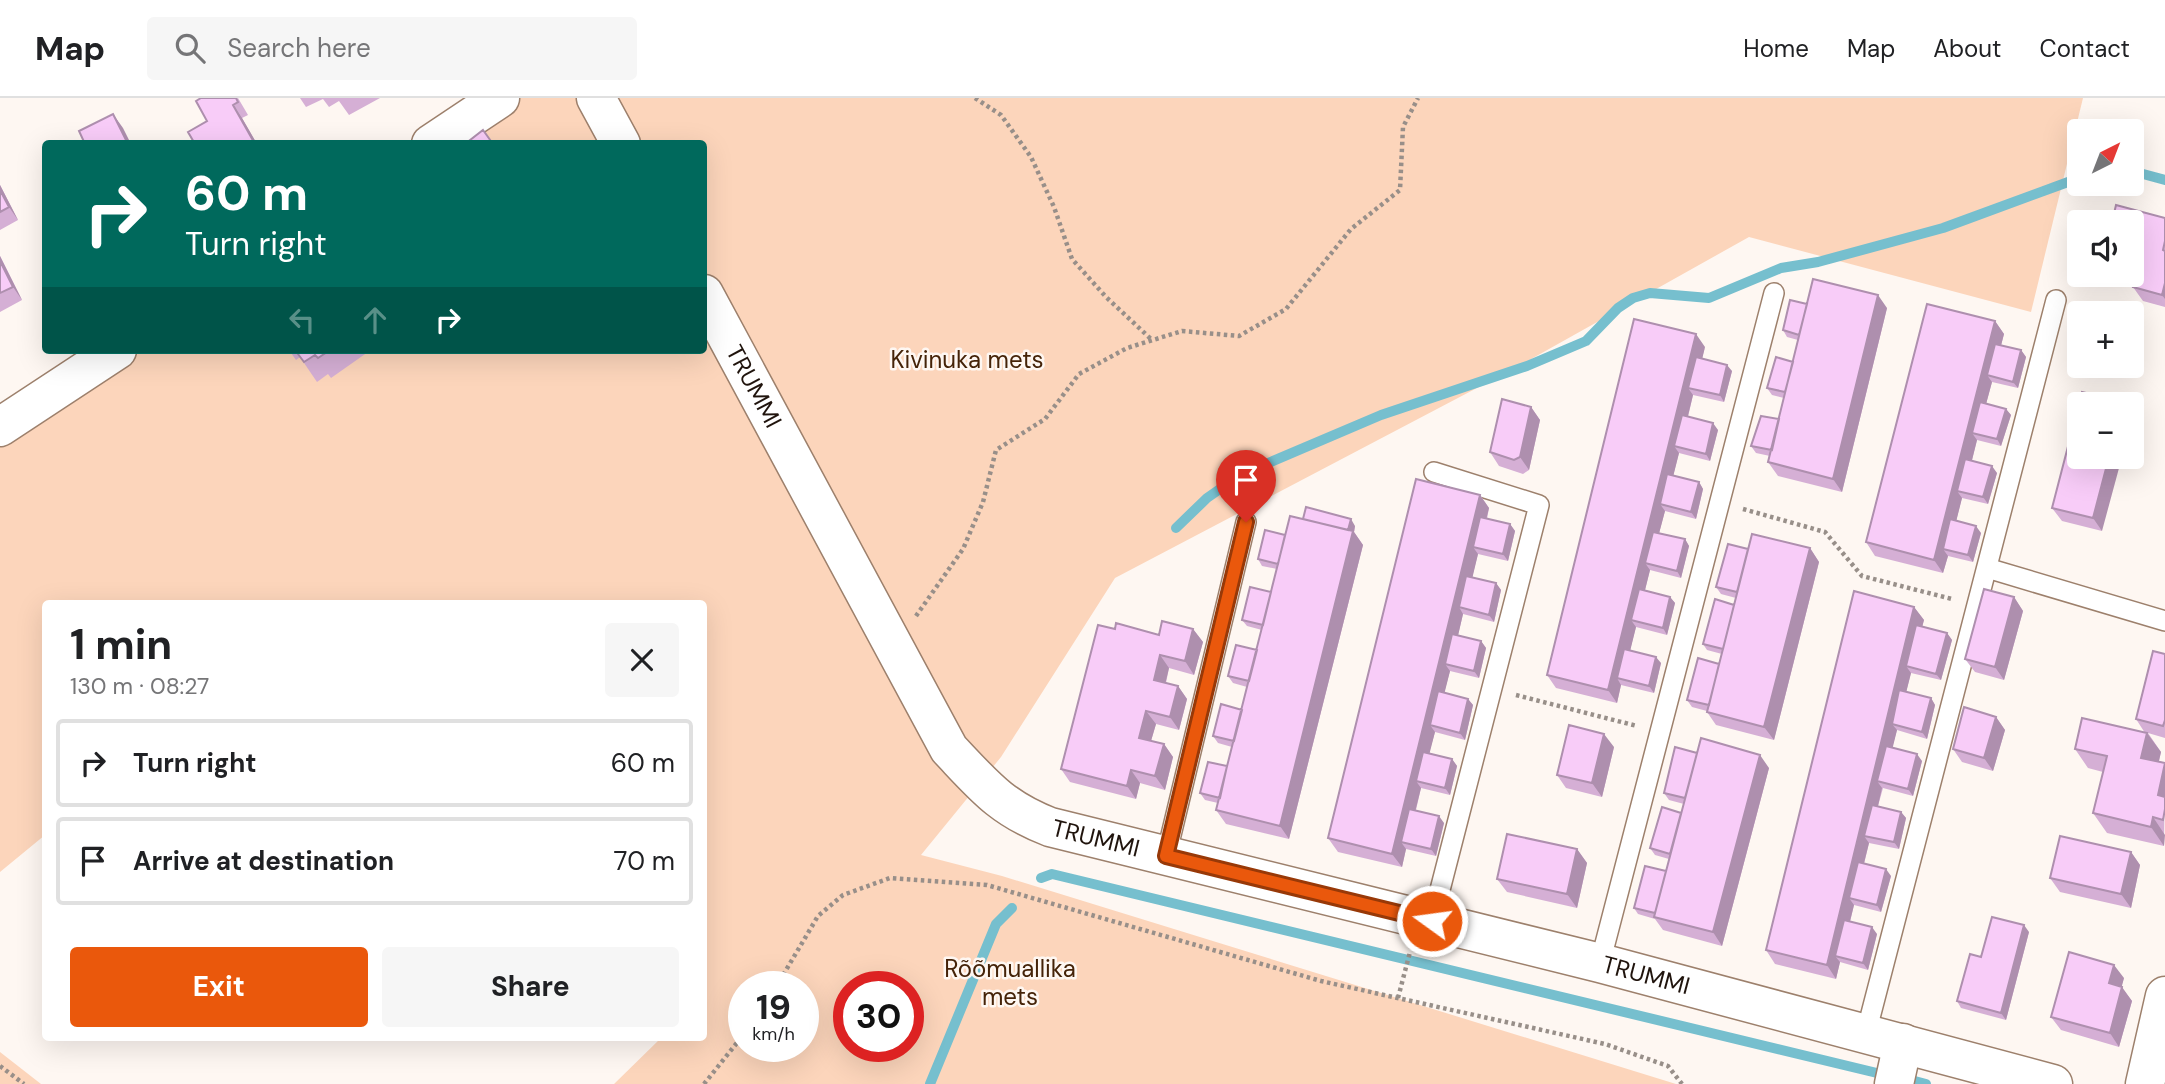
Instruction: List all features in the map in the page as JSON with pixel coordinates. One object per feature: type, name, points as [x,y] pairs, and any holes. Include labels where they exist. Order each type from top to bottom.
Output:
[{"type":"street","points":[[437,140],[500,98]]},
{"type":"street","points":[[596,98],[619,140]]},
{"type":"street","name":"TRUMMI","points":[[707,299],[949,749],[997,800],[1023,816],[1049,827],[1166,856],[1421,935],[1600,963],[1903,1043],[2004,1077],[2053,1084]]},
{"type":"street","points":[[0,427],[111,354]]},
{"type":"street","points":[[2145,1084],[2165,996]]},
{"type":"street","points":[[1894,1084],[1903,1043]]},
{"type":"lane","points":[[1600,963],[1774,293]]},
{"type":"lane","points":[[1866,1033],[2056,300]]},
{"type":"lane","points":[[1421,935],[1492,689],[1539,505],[1434,472]]},
{"type":"lane","points":[[1166,856],[1246,522]]},
{"type":"lane","points":[[1987,568],[2165,621]]},
{"type":"path","points":[[975,98],[1001,115],[1031,157],[1054,207],[1072,258],[1107,297],[1153,340]]},
{"type":"path","points":[[890,638],[921,612],[963,549],[983,502],[996,450],[1045,419],[1079,374],[1127,348],[1182,331],[1240,336],[1286,309],[1351,229],[1400,190],[1403,127],[1418,98]]},
{"type":"path","points":[[1720,502],[1825,532],[1862,576],[1977,606]]},
{"type":"path","points":[[1492,689],[1660,732]]},
{"type":"path","points":[[785,971],[818,916],[843,895],[890,878],[987,885],[1321,981],[1605,1044],[1668,1066],[1682,1084]]},
{"type":"path","points":[[1398,998],[1404,975],[1421,935]]},
{"type":"path","points":[[704,1084],[728,1054]]},
{"type":"path","points":[[0,1066],[24,1084]]},
{"type":"green space","name":"Kivinuka mets","points":[[500,98],[2083,98],[2078,119],[2067,119],[2067,164],[2031,312],[1749,237],[1515,368],[1115,578],[1001,757],[921,855],[1002,876],[1676,1084],[614,1084],[658,1041],[707,1041],[707,600],[42,600],[42,837],[0,872],[0,427],[111,354],[707,354],[707,140],[436,140]]},
{"type":"green space","points":[[0,1052],[41,1084],[0,1084]]},
{"type":"building","points":[[201,98],[236,98],[238,102],[233,105],[253,140],[193,140],[188,132],[207,121],[196,101]]},
{"type":"building","points":[[113,114],[126,140],[83,140],[79,131]]},
{"type":"building","points":[[483,130],[490,140],[470,140]]},
{"type":"building","points":[[0,190],[9,207],[0,212]]},
{"type":"building","points":[[2116,205],[2135,210],[2115,210]]},
{"type":"building","points":[[2144,212],[2165,218],[2165,283],[2162,295],[2133,287],[2144,287]]},
{"type":"building","points":[[0,261],[13,287],[0,293]]},
{"type":"building","points":[[1813,279],[1878,295],[1833,479],[1768,462]]},
{"type":"building","points":[[1790,300],[1807,304],[1799,335],[1783,330]]},
{"type":"building","points":[[1927,304],[1995,321],[1934,560],[1866,542]]},
{"type":"building","points":[[1634,319],[1696,334],[1608,690],[1547,675]]},
{"type":"building","points":[[1995,344],[2021,350],[2013,382],[1987,375]]},
{"type":"building","points":[[298,354],[324,354],[318,358],[315,355],[304,362]]},
{"type":"building","points":[[1696,357],[1727,365],[1720,395],[1688,388]]},
{"type":"building","points":[[1776,357],[1793,362],[1785,392],[1767,388]]},
{"type":"building","points":[[1502,399],[1531,407],[1520,457],[1514,460],[1490,452]]},
{"type":"building","points":[[1980,402],[2006,409],[1997,439],[1972,433]]},
{"type":"building","points":[[1682,415],[1713,423],[1706,454],[1674,446]]},
{"type":"building","points":[[1761,416],[1779,419],[1772,450],[1751,446]]},
{"type":"building","points":[[2067,450],[2067,469],[2106,469],[2093,518],[2052,508]]},
{"type":"building","points":[[1965,459],[1992,466],[1983,497],[1957,491]]},
{"type":"building","points":[[1667,474],[1699,482],[1691,512],[1660,504]]},
{"type":"building","points":[[1416,479],[1480,495],[1392,854],[1328,838]]},
{"type":"building","points":[[1306,507],[1351,519],[1348,530],[1303,519]]},
{"type":"building","points":[[1290,516],[1353,531],[1280,826],[1216,810]]},
{"type":"building","points":[[1480,517],[1510,524],[1503,554],[1473,547]]},
{"type":"building","points":[[1950,519],[1976,526],[1968,555],[1943,549]]},
{"type":"building","points":[[1265,530],[1285,535],[1278,564],[1258,559]]},
{"type":"building","points":[[1653,532],[1685,539],[1677,571],[1645,563]]},
{"type":"building","points":[[1752,534],[1810,548],[1764,727],[1707,712]]},
{"type":"building","points":[[1728,544],[1748,549],[1737,592],[1716,587]]},
{"type":"building","points":[[1466,576],[1496,583],[1489,615],[1459,607]]},
{"type":"building","points":[[1250,587],[1271,592],[1263,625],[1242,620]]},
{"type":"building","points":[[1639,589],[1670,597],[1663,628],[1631,620]]},
{"type":"building","points":[[1984,589],[2014,597],[1995,667],[1965,659]]},
{"type":"building","points":[[1854,591],[1914,607],[1827,965],[1766,950]]},
{"type":"building","points":[[1715,599],[1734,605],[1723,649],[1703,644]]},
{"type":"building","points":[[1162,621],[1193,629],[1185,661],[1160,655],[1154,680],[1178,686],[1170,717],[1146,711],[1139,738],[1164,744],[1155,776],[1131,770],[1127,786],[1061,769],[1098,625],[1115,629],[1116,623],[1159,635]]},
{"type":"building","points":[[1916,625],[1947,633],[1936,674],[1906,666]]},
{"type":"building","points":[[1452,634],[1481,641],[1474,671],[1445,664]]},
{"type":"building","points":[[1236,645],[1257,650],[1249,681],[1228,676]]},
{"type":"building","points":[[1624,649],[1656,657],[1649,686],[1617,678]]},
{"type":"building","points":[[2153,651],[2165,654],[2163,726],[2136,719]]},
{"type":"building","points":[[1698,658],[1719,664],[1709,705],[1687,700]]},
{"type":"building","points":[[1899,690],[1931,698],[1922,732],[1892,724]]},
{"type":"building","points":[[1438,691],[1468,699],[1460,733],[1430,725]]},
{"type":"building","points":[[1221,704],[1242,710],[1234,741],[1213,736]]},
{"type":"building","points":[[1964,707],[1996,717],[1984,758],[1953,749]]},
{"type":"building","points":[[2082,718],[2147,733],[2141,758],[2165,763],[2158,795],[2165,797],[2163,820],[2153,817],[2151,827],[2093,813],[2107,756],[2075,749]]},
{"type":"building","points":[[1569,725],[1604,734],[1592,783],[1557,775]]},
{"type":"building","points":[[1701,738],[1760,755],[1713,932],[1654,917]]},
{"type":"building","points":[[1886,746],[1917,754],[1908,789],[1877,781]]},
{"type":"building","points":[[1675,747],[1697,753],[1685,798],[1664,793]]},
{"type":"building","points":[[1423,752],[1452,759],[1445,788],[1416,781]]},
{"type":"building","points":[[1208,762],[1227,766],[1220,798],[1200,793]]},
{"type":"building","points":[[1872,805],[1901,812],[1894,842],[1864,836]]},
{"type":"building","points":[[1662,807],[1681,813],[1670,854],[1650,848]]},
{"type":"building","points":[[1409,809],[1439,816],[1431,849],[1401,842]]},
{"type":"building","points":[[1507,834],[1577,849],[1567,894],[1497,879]]},
{"type":"building","points":[[2060,836],[2131,852],[2121,894],[2050,878]]},
{"type":"building","points":[[1858,862],[1886,869],[1877,905],[1849,898]]},
{"type":"building","points":[[1645,866],[1666,871],[1655,913],[1634,908]]},
{"type":"building","points":[[1992,917],[2024,925],[2001,1013],[1957,1001],[1970,954],[1981,957]]},
{"type":"building","points":[[1844,920],[1872,927],[1863,963],[1835,956]]},
{"type":"building","points":[[2069,952],[2114,965],[2109,983],[2122,987],[2110,1033],[2051,1017]]},
{"type":"waterway","points":[[2144,174],[2165,180]]},
{"type":"waterway","points":[[1176,528],[1207,498],[1240,475],[1381,415],[1527,366],[1586,341],[1618,308],[1633,298],[1650,293],[1709,298],[1781,268],[1818,262],[1943,228],[2067,182]]},
{"type":"waterway","points":[[1041,878],[1052,874],[1877,1073]]},
{"type":"waterway","points":[[930,1084],[996,924],[1012,908]]},
{"type":"waterway","points":[[1911,1080],[1926,1084]]},
{"type":"route","points":[[1246,522],[1166,856],[1432,921]]},
{"type":"park label","name":"Rõõmuallika mets","points":[[1010,983]]}]
